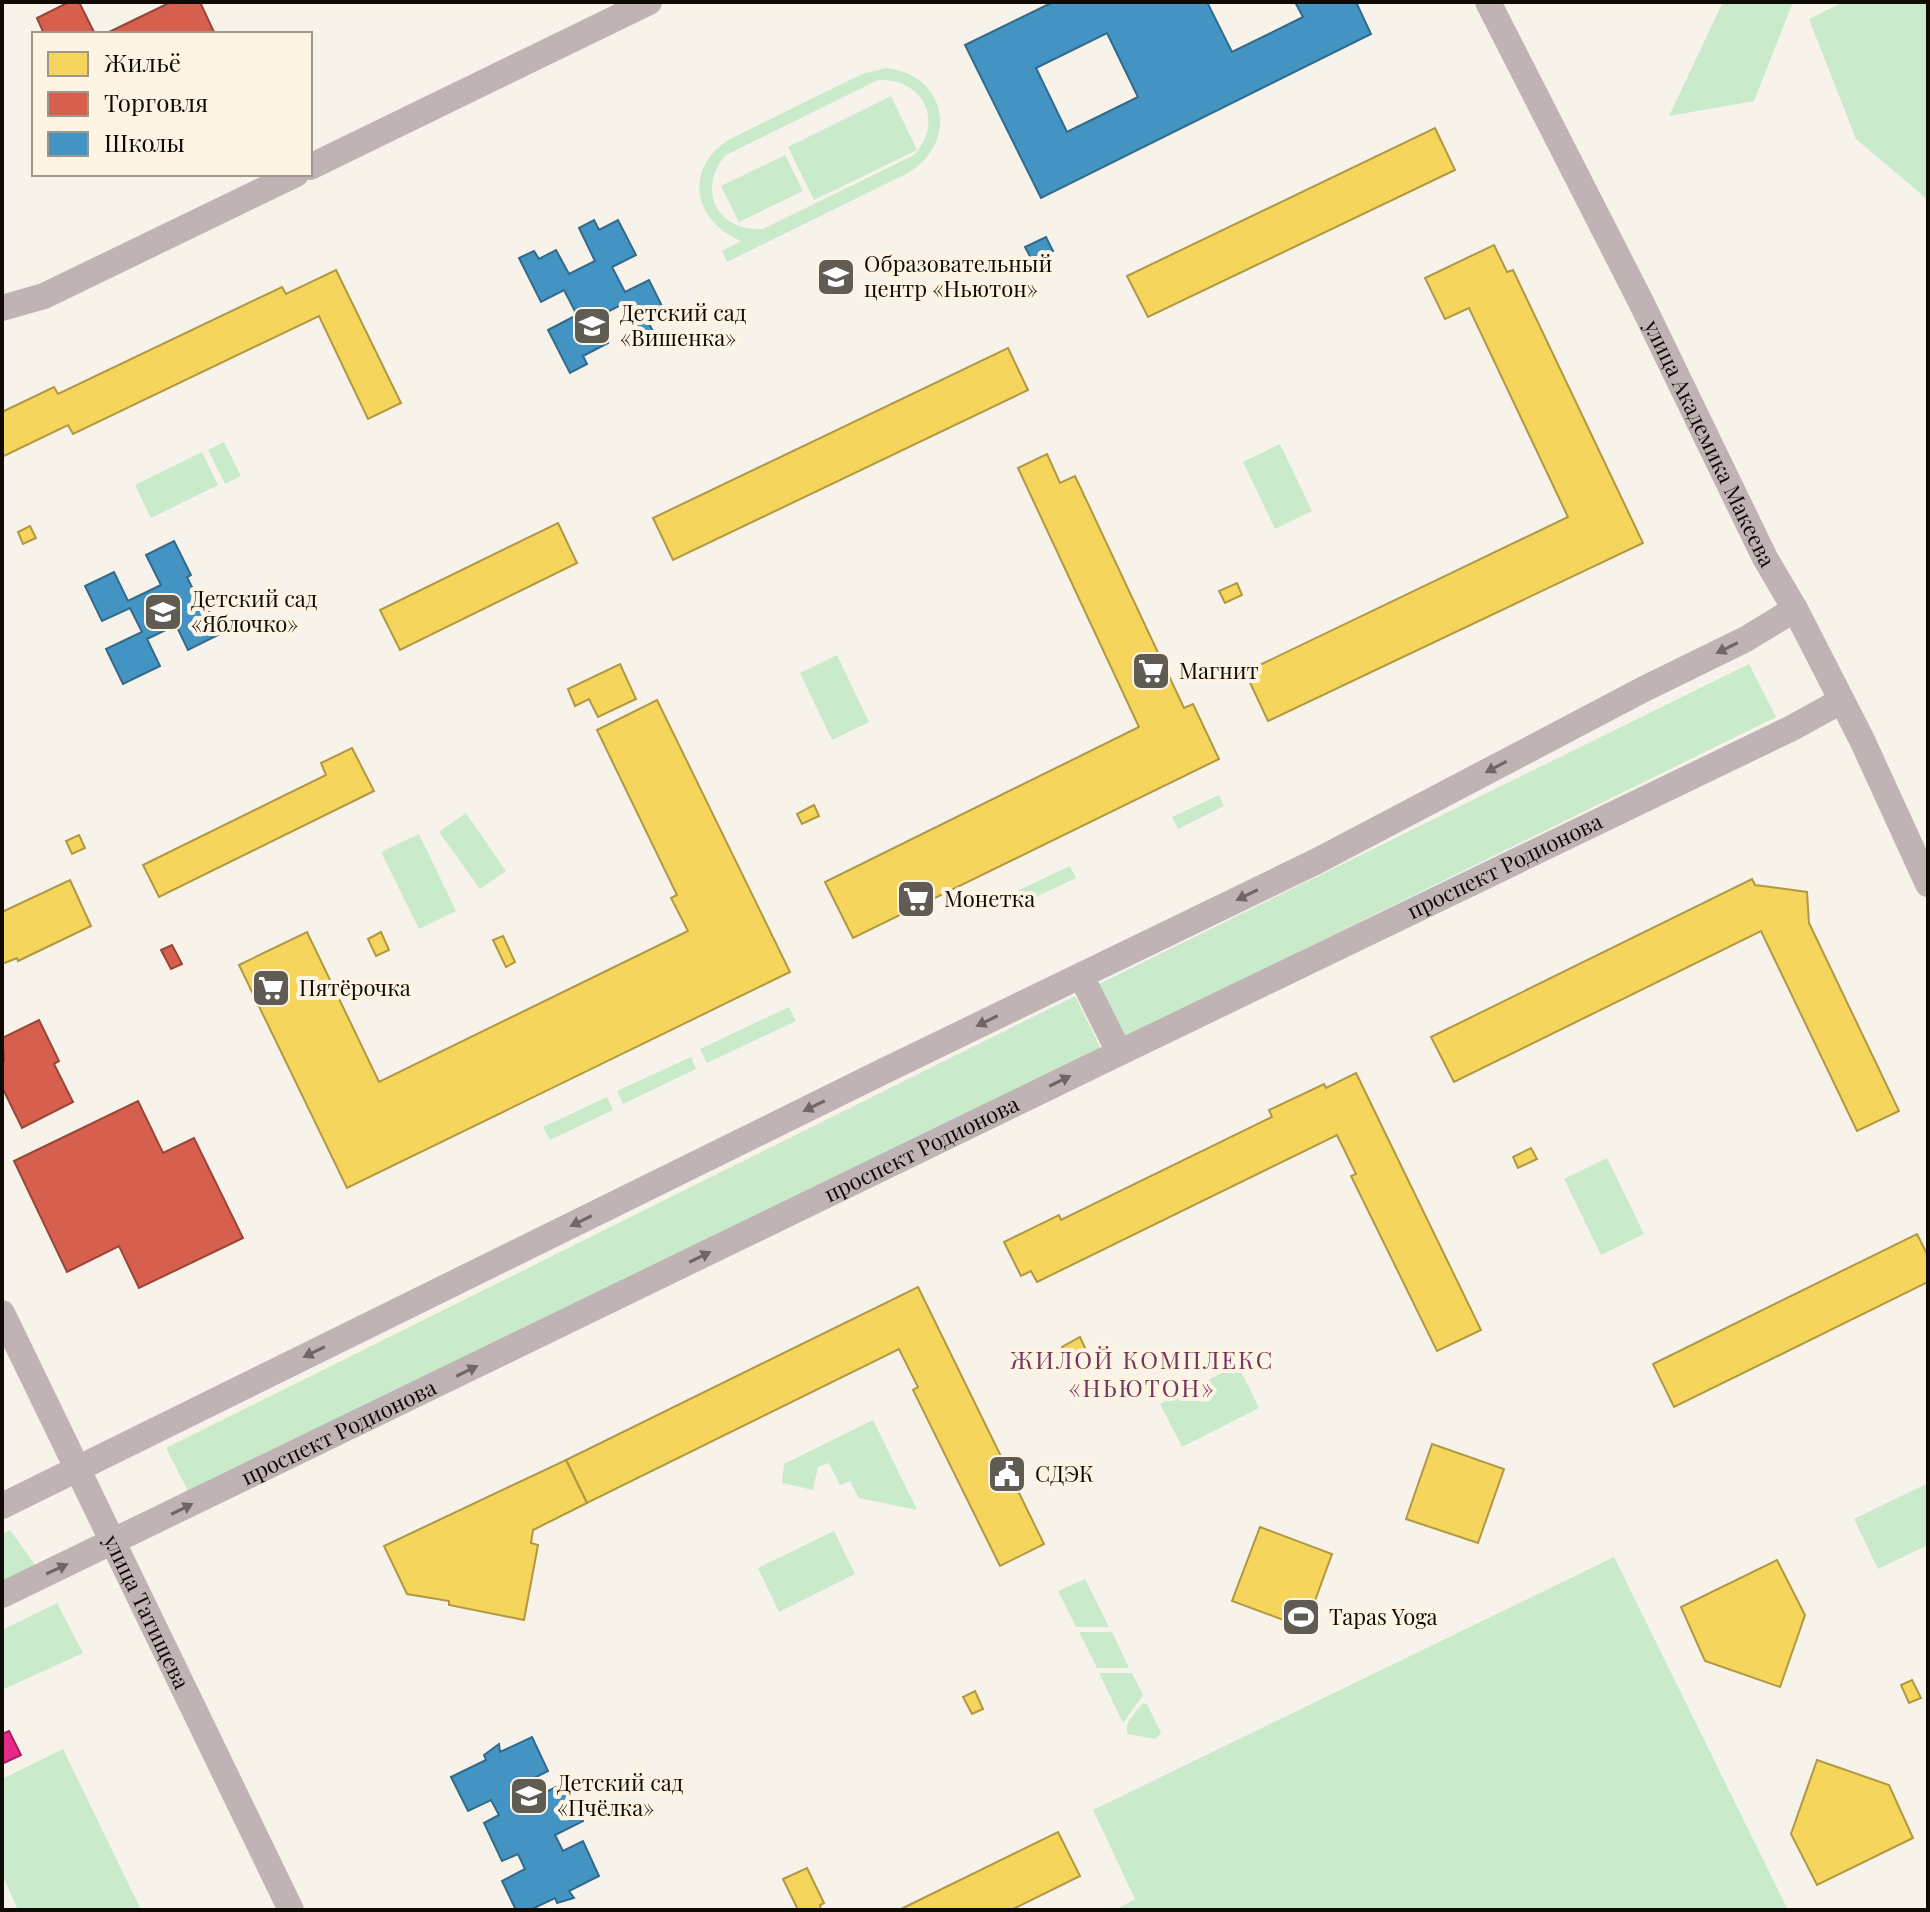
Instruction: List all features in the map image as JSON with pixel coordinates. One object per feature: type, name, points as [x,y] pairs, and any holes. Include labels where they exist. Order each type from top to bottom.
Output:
[{"type":"street","points":[[312,166],[649,2]]},
{"type":"street","name":"улица Академика Макеева","points":[[1488,2],[1642,304],[1765,558],[1795,609],[1862,740],[1928,884]]},
{"type":"street","points":[[2,308],[57,290],[292,176]]},
{"type":"street","points":[[2,1506],[1317,861],[1644,689],[1746,639],[1795,609]]},
{"type":"street","name":"проспект Родионова","points":[[2,1595],[1792,728],[1841,701]]},
{"type":"street","points":[[1081,976],[1119,1052]]},
{"type":"street","name":"улица Татищева","points":[[2,1313],[291,1910]]},
{"type":"green space","points":[[1723,2],[1793,2],[1754,101],[1669,116]]},
{"type":"green space","points":[[1843,2],[1928,2],[1928,200],[1856,139],[1809,19]]},
{"type":"green space","points":[[886,68],[906,73],[922,82],[933,95],[939,110],[940,126],[936,143],[926,158],[910,172],[727,262],[722,251],[741,241],[712,221],[704,208],[700,179],[705,164],[730,139],[862,74]],"holes":[[[878,80],[894,81],[917,94],[928,116],[928,129],[914,155],[763,229],[747,228],[723,216],[712,194],[717,168],[726,155]]]},
{"type":"green space","points":[[891,96],[917,150],[814,200],[788,147]]},
{"type":"green space","points":[[785,155],[803,191],[739,222],[721,186]]},
{"type":"green space","points":[[224,442],[241,476],[225,484],[208,450]]},
{"type":"green space","points":[[1280,444],[1312,511],[1275,529],[1243,462]]},
{"type":"green space","points":[[202,452],[218,485],[151,518],[135,485]]},
{"type":"green space","points":[[837,655],[869,722],[832,740],[800,673]]},
{"type":"green space","points":[[1749,664],[1776,717],[1126,1037],[1099,984]]},
{"type":"green space","points":[[1219,795],[1224,806],[1178,829],[1172,817]]},
{"type":"green space","points":[[466,813],[506,871],[480,889],[439,832]]},
{"type":"green space","points":[[419,834],[456,911],[419,929],[381,852]]},
{"type":"green space","points":[[1070,866],[1076,878],[1008,910],[1002,898]]},
{"type":"green space","points":[[1075,996],[1101,1049],[191,1497],[166,1448]]},
{"type":"green space","points":[[789,1007],[796,1021],[707,1063],[700,1049]]},
{"type":"green space","points":[[691,1057],[696,1069],[623,1104],[617,1091]]},
{"type":"green space","points":[[607,1097],[613,1110],[550,1140],[543,1127]]},
{"type":"green space","points":[[1607,1158],[1644,1234],[1601,1255],[1564,1179]]},
{"type":"green space","points":[[1238,1365],[1259,1408],[1182,1447],[1160,1404]]},
{"type":"green space","points":[[873,1420],[917,1510],[859,1498],[850,1481],[840,1485],[829,1463],[818,1467],[813,1490],[782,1483],[784,1464]]},
{"type":"green space","points":[[1928,1483],[1928,1545],[1878,1569],[1854,1519]]},
{"type":"green space","points":[[10,1530],[36,1566],[2,1583],[2,1534]]},
{"type":"green space","points":[[834,1531],[855,1574],[779,1612],[758,1568]]},
{"type":"green space","points":[[1614,1557],[1788,1910],[1115,1910],[1135,1899],[1093,1810]]},
{"type":"green space","points":[[1085,1579],[1109,1627],[1076,1627],[1058,1591]]},
{"type":"green space","points":[[57,1603],[83,1653],[2,1690],[2,1630]]},
{"type":"green space","points":[[1079,1632],[1112,1632],[1129,1668],[1097,1668]]},
{"type":"green space","points":[[1099,1673],[1132,1673],[1143,1695],[1123,1723]]},
{"type":"green space","points":[[1143,1703],[1147,1704],[1161,1733],[1155,1739],[1128,1734],[1129,1722]]},
{"type":"green space","points":[[63,1749],[141,1910],[18,1910],[2,1874],[2,1779]]},
{"type":"building: Жильё","points":[[1435,128],[1455,170],[1148,317],[1127,276]]},
{"type":"building: Жильё","points":[[1494,245],[1507,272],[1513,270],[1643,543],[1268,721],[1245,672],[1568,517],[1469,308],[1445,319],[1425,278]]},
{"type":"building: Жильё","points":[[336,270],[401,403],[368,419],[319,316],[73,434],[68,425],[2,457],[2,412],[54,387],[58,394],[282,287],[286,294]]},
{"type":"building: Жильё","points":[[1008,348],[1028,390],[673,560],[653,518]]},
{"type":"building: Жильё","points":[[1047,454],[1060,483],[1075,476],[1184,708],[1193,704],[1219,759],[853,938],[825,882],[1139,727],[1018,468]]},
{"type":"building: Жильё","points":[[558,523],[577,563],[400,650],[380,610]]},
{"type":"building: Жильё","points":[[30,526],[36,538],[23,544],[18,532]]},
{"type":"building: Жильё","points":[[1237,583],[1242,595],[1225,603],[1219,591]]},
{"type":"building: Жильё","points":[[620,664],[636,699],[598,717],[589,699],[575,706],[568,689]]},
{"type":"building: Жильё","points":[[657,700],[790,972],[347,1188],[239,965],[307,932],[379,1082],[688,931],[671,898],[677,895],[597,730]]},
{"type":"building: Жильё","points":[[352,748],[374,791],[159,897],[143,865],[326,775],[321,763]]},
{"type":"building: Жильё","points":[[814,805],[819,816],[802,824],[797,814]]},
{"type":"building: Жильё","points":[[79,835],[85,848],[72,854],[66,841]]},
{"type":"building: Жильё","points":[[1752,879],[1755,885],[1807,892],[1809,923],[1899,1111],[1857,1131],[1761,931],[1454,1082],[1431,1037]]},
{"type":"building: Жильё","points":[[70,880],[91,926],[18,961],[17,958],[2,964],[2,912]]},
{"type":"building: Жильё","points":[[381,932],[389,950],[376,956],[368,939]]},
{"type":"building: Жильё","points":[[503,936],[515,962],[506,967],[493,940]]},
{"type":"building: Жильё","points":[[1356,1073],[1481,1330],[1437,1351],[1351,1176],[1356,1174],[1337,1135],[1037,1282],[1031,1271],[1021,1276],[1004,1242],[1059,1215],[1061,1220],[1272,1117],[1269,1110],[1324,1084],[1326,1088]]},
{"type":"building: Жильё","points":[[1531,1148],[1537,1159],[1518,1168],[1513,1157]]},
{"type":"building: Жильё","points":[[1917,1234],[1928,1256],[1928,1282],[1674,1407],[1653,1364]]},
{"type":"building: Жильё","points":[[918,1287],[1044,1544],[1000,1566],[913,1390],[918,1387],[899,1349],[587,1503],[566,1460]]},
{"type":"building: Жильё","points":[[1080,1337],[1086,1350],[1068,1359],[1062,1347]]},
{"type":"building: Жильё","points":[[1432,1444],[1504,1469],[1478,1543],[1406,1519]]},
{"type":"building: Жильё","points":[[566,1460],[587,1503],[533,1530],[531,1543],[538,1545],[524,1620],[407,1594],[384,1546]]},
{"type":"building: Жильё","points":[[1260,1527],[1332,1554],[1305,1628],[1232,1601]]},
{"type":"building: Жильё","points":[[1777,1560],[1805,1615],[1780,1687],[1705,1661],[1681,1607]]},
{"type":"building: Жильё","points":[[1912,1680],[1921,1698],[1909,1703],[1901,1685]]},
{"type":"building: Жильё","points":[[975,1691],[983,1709],[972,1714],[963,1697]]},
{"type":"building: Жильё","points":[[1817,1760],[1889,1785],[1913,1838],[1817,1885],[1791,1834]]},
{"type":"building: Жильё","points":[[1058,1832],[1080,1876],[1011,1910],[899,1910]]},
{"type":"building: Жильё","points":[[807,1868],[824,1903],[820,1905],[821,1910],[798,1910],[783,1879]]},
{"type":"building: Торговля","points":[[69,2],[79,2],[94,32],[43,32],[37,18]]},
{"type":"building: Торговля","points":[[171,2],[200,2],[214,32],[109,32]]},
{"type":"building: Торговля","points":[[172,945],[182,964],[171,969],[161,950]]},
{"type":"building: Торговля","points":[[39,1020],[59,1061],[54,1064],[73,1102],[22,1128],[2,1087],[2,1038]]},
{"type":"building: Торговля","points":[[138,1101],[163,1153],[194,1138],[243,1238],[139,1288],[119,1246],[67,1272],[14,1161]]},
{"type":"building: Школы","points":[[1053,2],[1207,2],[1232,52],[1303,17],[1295,2],[1356,2],[1371,34],[1041,198],[965,45]],"holes":[[[1107,33],[1138,97],[1067,132],[1036,68]]]},
{"type":"building: Школы","points":[[594,220],[599,230],[618,220],[636,255],[612,267],[625,292],[649,280],[666,314],[648,322],[653,331],[638,339],[621,305],[595,318],[608,343],[583,356],[587,364],[570,373],[548,330],[577,315],[564,290],[541,302],[519,258],[534,251],[539,259],[556,250],[569,274],[595,261],[579,228]]},
{"type":"building: Школы","points":[[1046,237],[1053,251],[1033,262],[1025,247]]},
{"type":"building: Школы","points":[[174,541],[191,575],[187,577],[200,604],[204,602],[220,634],[188,650],[176,625],[147,639],[160,666],[123,684],[106,649],[142,632],[130,608],[102,621],[85,586],[114,572],[128,601],[161,585],[146,555]]},
{"type":"building: Школы","points":[[532,1737],[548,1771],[528,1781],[536,1797],[564,1783],[583,1821],[555,1835],[563,1851],[583,1841],[599,1876],[569,1891],[574,1898],[557,1903],[555,1898],[530,1910],[516,1910],[502,1881],[525,1869],[518,1854],[502,1861],[484,1823],[499,1815],[491,1800],[468,1811],[451,1777],[486,1760],[484,1755],[499,1744],[500,1752]]},
{"type":"building: Медицина","points":[[9,1731],[21,1755],[2,1764],[2,1734]]},
{"type":"place","name":"Образовательный центр «Ньютон»","points":[[836,277]]},
{"type":"place","name":"Детский сад «Вишенка»","points":[[592,326]]},
{"type":"place","name":"Детский сад «Яблочко»","points":[[163,612]]},
{"type":"place","name":"Магнит","points":[[1151,671]]},
{"type":"place","name":"Монетка","points":[[916,899]]},
{"type":"place","name":"Пятёрочка","points":[[271,988]]},
{"type":"place","name":"СДЭК","points":[[1007,1474]]},
{"type":"place","name":"Tapas Yoga","points":[[1301,1617]]},
{"type":"place","name":"Детский сад «Пчёлка»","points":[[529,1796]]},
{"type":"district","name":"ЖИЛОЙ КОМПЛЕКС «НЬЮТОН»","points":[[1142,1375]]}]
